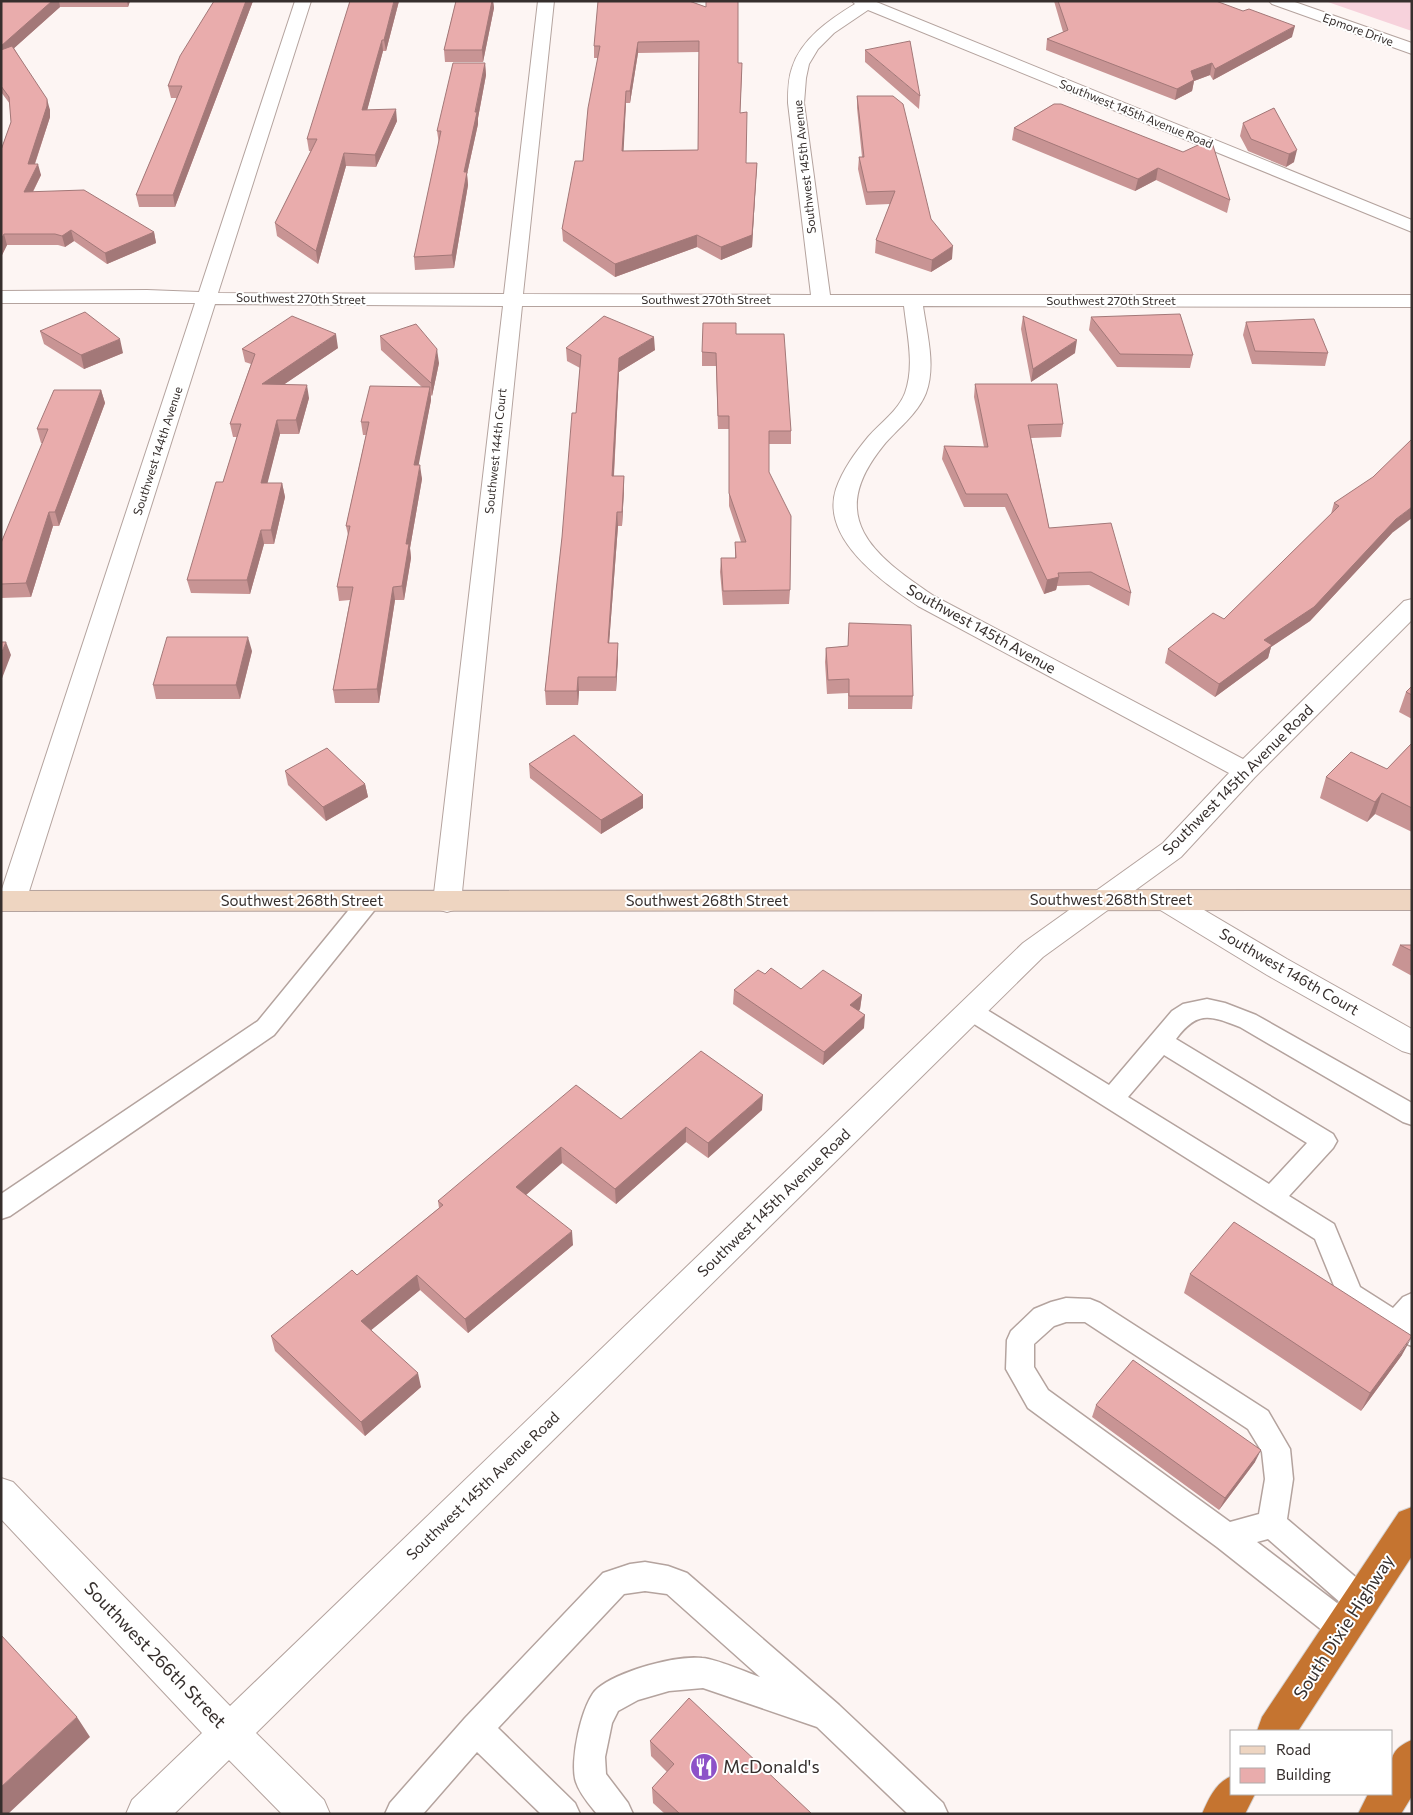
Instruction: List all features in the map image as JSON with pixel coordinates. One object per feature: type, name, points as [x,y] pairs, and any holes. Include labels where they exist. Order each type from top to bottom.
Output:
[{"type":"highway","name":"South Dixie Highway","points":[[1277,1730],[1412,1524]]},
{"type":"highway","points":[[1393,1790],[1412,1759]]},
{"type":"highway","points":[[1222,1814],[1234,1795]]},
{"type":"highway","points":[[1239,1814],[1243,1795]]},
{"type":"highway","points":[[1378,1814],[1390,1795]]},
{"type":"main road","name":"Southwest 268th Street","points":[[7,901],[1412,900]]},
{"type":"street","name":"Southwest 144th Avenue","points":[[7,901],[207,298],[303,1]]},
{"type":"street","name":"Southwest 144th Court","points":[[447,902],[546,1]]},
{"type":"street","name":"Epmore Drive","points":[[1277,1],[1412,49]]},
{"type":"street","name":"Southwest 145th Avenue Road","points":[[863,2],[1412,226]]},
{"type":"street","name":"Southwest 145th Avenue","points":[[821,300],[796,103],[798,78],[801,64],[818,40],[863,2]]},
{"type":"street","name":"Southwest 270th Street","points":[[1,297],[147,296],[513,300],[1412,302]]},
{"type":"street","name":"Southwest 145th Avenue","points":[[913,301],[920,370],[917,389],[898,418],[862,457],[846,485],[844,499],[845,514],[850,530],[861,548],[877,566],[896,582],[926,601],[1246,771]]},
{"type":"street","name":"Southwest 145th Avenue Road","points":[[146,1814],[1033,950],[1172,850],[1246,771],[1412,606]]},
{"type":"street","name":"Southwest 146th Court","points":[[1167,901],[1277,968],[1412,1043]]},
{"type":"street","name":"Southwest 266th Street","points":[[1,1494],[229,1733],[310,1814]]},
{"type":"lane","points":[[1,1208],[266,1028],[369,901]]},
{"type":"lane","points":[[1112,1099],[1185,1014],[1208,1009],[1224,1011],[1248,1021],[1412,1115]]},
{"type":"lane","points":[[971,1011],[1325,1232],[1350,1295],[1407,1321]]},
{"type":"lane","points":[[1160,1042],[1324,1141],[1272,1199]]},
{"type":"lane","points":[[1272,1524],[1279,1479],[1276,1449],[1258,1420],[1090,1311],[1064,1309],[1041,1318],[1021,1340],[1020,1368],[1038,1399],[1227,1537],[1352,1614]]},
{"type":"lane","points":[[1272,1524],[1352,1614]]},
{"type":"lane","points":[[1227,1537],[1272,1524]]},
{"type":"lane","points":[[400,1814],[476,1729],[614,1583],[626,1578],[643,1576],[660,1577],[676,1582],[828,1716],[932,1814]]},
{"type":"lane","points":[[617,1814],[591,1780],[589,1757],[597,1721],[607,1700],[632,1686],[669,1676],[703,1674],[828,1716]]},
{"type":"lane","points":[[476,1729],[564,1814]]},
{"type":"shaded area","points":[[1325,1],[1412,2],[1412,31],[1406,29]]},
{"type":"building","points":[[1,1],[52,1],[1,46]]},
{"type":"building","points":[[214,1],[246,1],[173,195],[136,195],[182,86],[168,86],[180,56]]},
{"type":"building","points":[[350,1],[394,1],[362,110],[396,109],[375,155],[344,153],[316,251],[275,223],[317,139],[307,139]]},
{"type":"building","points":[[456,1],[492,1],[482,50],[444,50]]},
{"type":"building","points":[[598,1],[689,1],[706,7],[706,1],[738,1],[738,63],[742,63],[740,113],[747,112],[746,163],[757,163],[752,235],[721,247],[697,235],[615,264],[562,229],[575,161],[583,161],[588,108],[600,46],[594,46]],"holes":[[[699,41],[698,150],[622,151],[626,91],[630,91],[638,42]]]},
{"type":"building","points":[[1058,1],[1216,1],[1243,11],[1249,9],[1295,26],[1215,69],[1212,63],[1191,71],[1194,80],[1177,89],[1047,39],[1068,30]]},
{"type":"building","points":[[910,41],[920,96],[865,50]]},
{"type":"building","points":[[12,46],[47,99],[47,106],[28,164],[38,164],[24,192],[84,190],[154,232],[105,253],[71,230],[62,236],[55,234],[4,234],[1,239],[1,150],[11,122],[9,97],[1,86],[1,50]]},
{"type":"building","points":[[453,63],[485,63],[464,172],[467,172],[452,255],[414,257],[441,131],[437,131]]},
{"type":"building","points":[[857,96],[893,96],[903,104],[931,219],[953,246],[932,260],[876,240],[895,191],[867,192],[859,157],[864,157]]},
{"type":"building","points":[[1054,104],[1061,104],[1183,152],[1211,139],[1230,200],[1158,168],[1138,179],[1014,128]]},
{"type":"building","points":[[1274,108],[1297,150],[1289,154],[1251,139],[1243,123]]},
{"type":"building","points":[[85,312],[120,339],[81,355],[40,331]]},
{"type":"building","points":[[1180,314],[1193,355],[1120,354],[1091,317]]},
{"type":"building","points":[[292,316],[336,334],[262,384],[307,385],[296,420],[277,420],[261,483],[282,483],[271,530],[261,530],[247,580],[187,580],[216,482],[223,482],[241,424],[230,424],[255,354],[242,349]]},
{"type":"building","points":[[604,316],[654,337],[619,358],[612,476],[624,476],[622,512],[617,512],[608,643],[618,643],[616,677],[578,677],[577,691],[545,691],[562,537],[572,413],[576,413],[581,355],[566,348]]},
{"type":"building","points":[[1023,316],[1077,340],[1033,369]]},
{"type":"building","points":[[1314,319],[1328,353],[1255,351],[1246,322]]},
{"type":"building","points":[[703,323],[736,323],[736,334],[784,334],[791,431],[769,431],[769,472],[791,516],[790,590],[723,591],[721,558],[736,558],[735,542],[746,542],[729,493],[729,416],[718,416],[716,353],[702,352]]},
{"type":"building","points":[[416,324],[437,349],[431,383],[380,336]]},
{"type":"building","points":[[975,384],[1057,384],[1063,424],[1028,425],[1049,528],[1111,523],[1131,593],[1091,572],[1058,573],[1059,577],[1047,580],[1007,494],[966,494],[944,446],[988,447]]},
{"type":"building","points":[[370,386],[430,387],[414,465],[420,465],[406,544],[409,544],[402,586],[393,587],[377,689],[333,690],[353,587],[337,587],[350,526],[346,526],[369,422],[361,422]]},
{"type":"building","points":[[54,390],[101,390],[55,512],[49,512],[26,583],[1,584],[1,543],[48,429],[37,429]]},
{"type":"building","points":[[1412,439],[1412,507],[1396,519],[1314,607],[1264,640],[1272,645],[1219,684],[1168,649],[1213,613],[1224,619],[1339,506],[1334,503],[1373,477]]},
{"type":"building","points":[[849,623],[911,625],[913,696],[849,696],[849,679],[828,680],[826,648],[848,646]]},
{"type":"building","points":[[167,637],[248,637],[236,685],[153,685]]},
{"type":"building","points":[[1,642],[6,642],[1,654]]},
{"type":"building","points":[[1412,686],[1412,695],[1406,692]]},
{"type":"building","points":[[574,735],[643,795],[601,820],[529,764]]},
{"type":"building","points":[[1412,743],[1412,808],[1382,793],[1375,802],[1326,777],[1351,752],[1387,769]]},
{"type":"building","points":[[327,748],[365,784],[323,807],[285,771]]},
{"type":"building","points":[[1400,945],[1412,945],[1412,951]]},
{"type":"building","points":[[771,968],[801,989],[823,970],[862,995],[850,1005],[865,1015],[824,1052],[734,990],[758,970],[765,974]]},
{"type":"building","points":[[701,1051],[763,1095],[708,1143],[686,1127],[615,1189],[561,1147],[516,1187],[572,1231],[465,1319],[417,1275],[361,1321],[418,1373],[361,1422],[271,1336],[352,1270],[357,1275],[443,1205],[438,1201],[576,1085],[621,1119]]},
{"type":"building","points":[[1234,1222],[1412,1336],[1370,1393],[1190,1274]]},
{"type":"building","points":[[1133,1360],[1261,1450],[1225,1498],[1096,1405]]},
{"type":"building","points":[[1,1635],[77,1717],[1,1787]]},
{"type":"building","name":"McDonald's","points":[[689,1698],[812,1814],[680,1814],[652,1788],[674,1764],[650,1741]]},
{"type":"place","name":"McDonald's","points":[[704,1767]]}]
